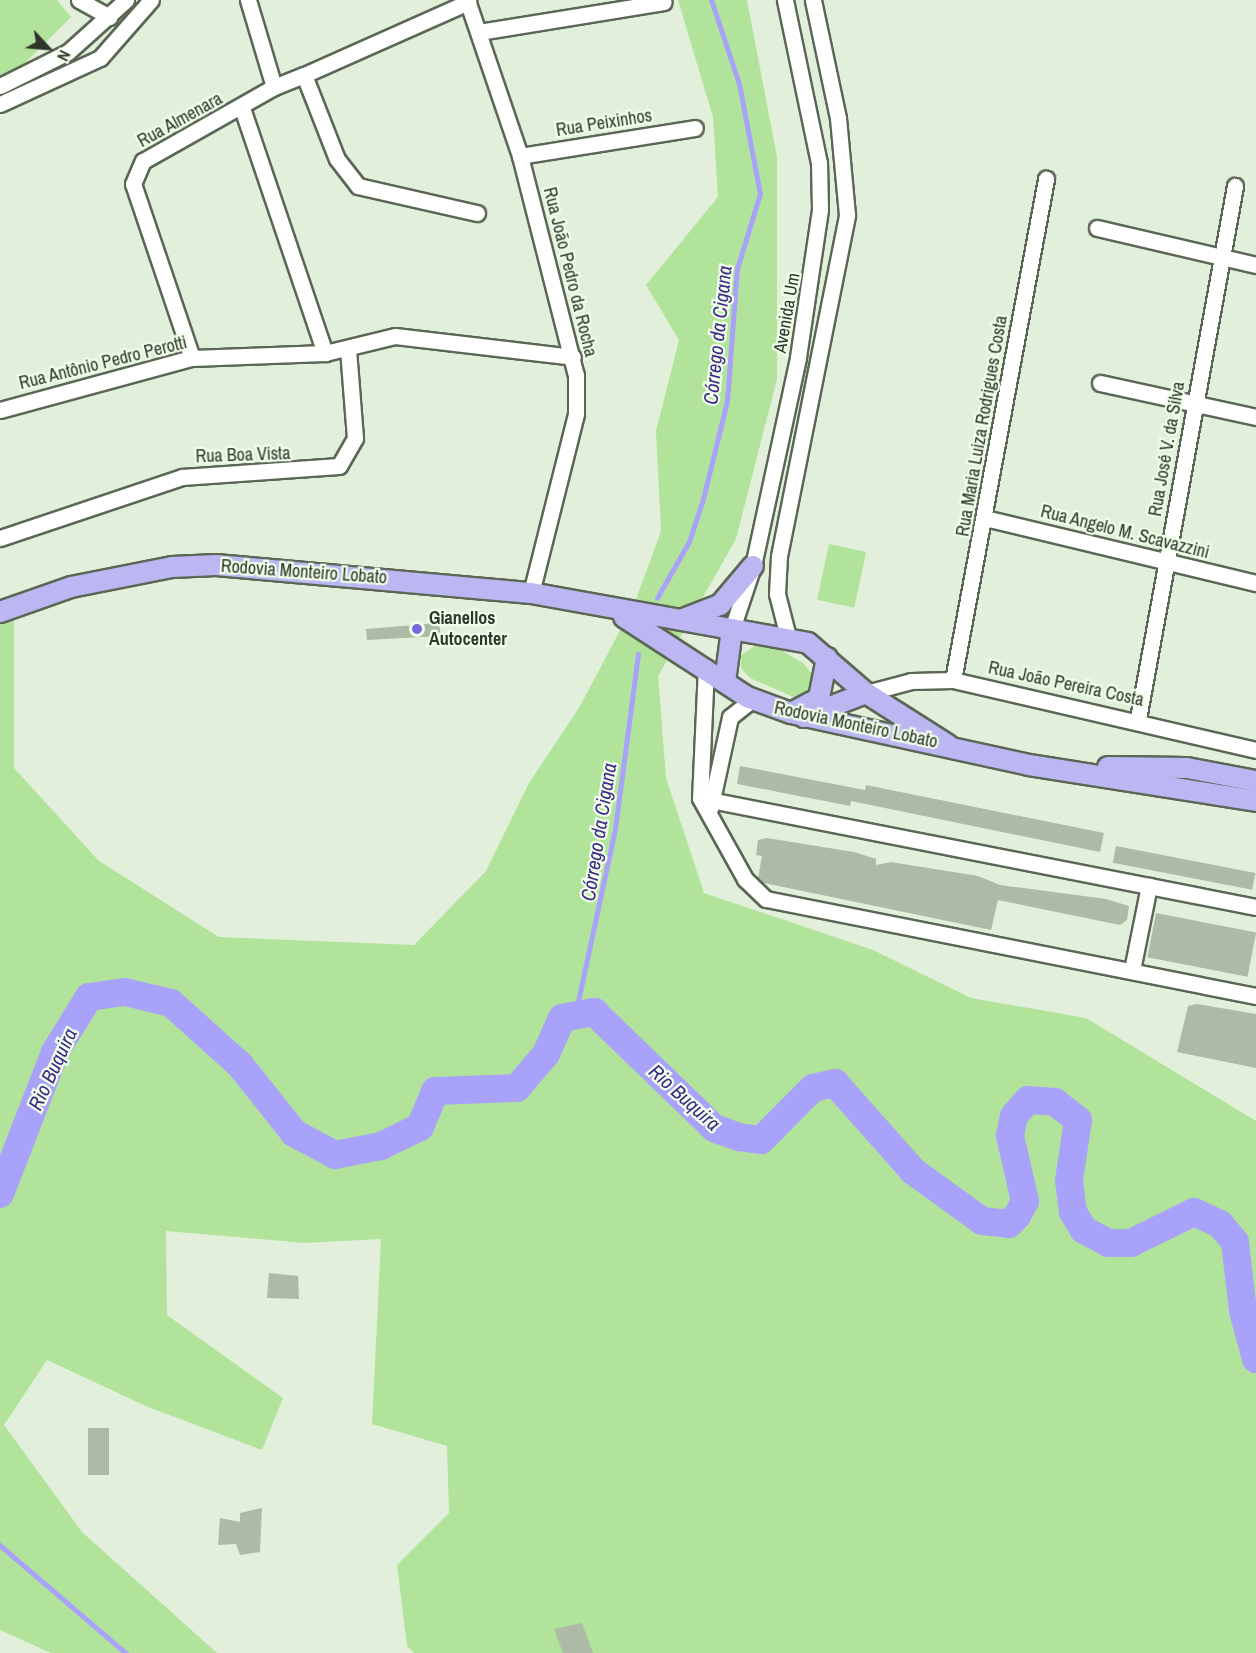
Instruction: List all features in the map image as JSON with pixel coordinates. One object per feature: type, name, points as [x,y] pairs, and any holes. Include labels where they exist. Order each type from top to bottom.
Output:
[{"type":"main road","name":"Rodovia Monteiro Lobato","points":[[0,612],[71,587],[205,566],[531,593],[675,621],[788,637],[827,658],[866,693],[948,745]]},
{"type":"main road","points":[[675,621],[720,605],[753,566]]},
{"type":"main road","name":"Rodovia Monteiro Lobato","points":[[612,610],[706,667],[753,699],[797,715],[1060,769],[1256,801]]},
{"type":"main road","points":[[725,682],[732,629]]},
{"type":"main road","points":[[797,715],[819,698],[827,658]]},
{"type":"main road","points":[[797,715],[866,693]]},
{"type":"main road","name":"Rodovia Monteiro Lobato","points":[[1060,769],[1187,768],[1256,781]]},
{"type":"street","points":[[79,0],[110,17]]},
{"type":"street","points":[[0,86],[68,52],[110,17],[126,0]]},
{"type":"street","points":[[0,104],[100,58],[151,0]]},
{"type":"street","points":[[248,0],[274,87]]},
{"type":"street","name":"Avenida Um","points":[[732,629],[753,566],[798,357],[820,209],[819,163],[785,0]]},
{"type":"street","points":[[788,637],[777,594],[779,556],[847,215],[838,118],[813,0]]},
{"type":"street","name":"Rua Almenara","points":[[192,358],[134,196],[135,171],[143,160],[242,108],[274,87],[468,1]]},
{"type":"street","name":"Rua João Pedro da Rocha","points":[[468,1],[520,156],[573,357],[576,414],[531,593]]},
{"type":"street","points":[[479,32],[664,2]]},
{"type":"street","points":[[304,75],[319,100],[337,159],[358,186],[477,213]]},
{"type":"street","points":[[242,108],[325,353]]},
{"type":"street","name":"Rua Peixinhos","points":[[520,156],[695,128]]},
{"type":"street","name":"Rua Maria Luiza Rodrigues Costa","points":[[953,680],[985,518],[1046,179]]},
{"type":"street","name":"Rua José V. da Silva","points":[[1138,719],[1235,186]]},
{"type":"street","points":[[1097,228],[1256,265]]},
{"type":"street","name":"Rua Antônio Pedro Perotti","points":[[0,410],[192,358],[325,353],[348,350],[384,338],[416,336],[573,357]]},
{"type":"street","name":"Rua Boa Vista","points":[[0,538],[182,477],[339,466],[355,438],[348,350]]},
{"type":"street","points":[[1100,384],[1256,417]]},
{"type":"street","name":"Rua Angelo M. Scavazzini","points":[[985,518],[1256,583]]},
{"type":"street","points":[[706,667],[707,804],[745,879],[776,903],[1132,970],[1256,996]]},
{"type":"street","name":"Rua João Pereira Costa","points":[[866,693],[911,681],[953,680],[1138,719],[1256,750]]},
{"type":"street","points":[[707,804],[730,717],[753,699]]},
{"type":"street","points":[[707,804],[1256,908]]},
{"type":"street","points":[[1132,970],[1149,886]]},
{"type":"green space","points":[[0,0],[57,0],[71,17],[23,65],[0,75]]},
{"type":"green space","points":[[678,0],[747,0],[777,157],[777,379],[736,539],[658,676],[666,778],[704,893],[873,950],[971,998],[1086,1018],[1256,1121],[1256,1653],[414,1653],[407,1646],[397,1565],[449,1513],[447,1446],[372,1424],[381,1239],[305,1243],[166,1231],[167,1315],[283,1398],[262,1450],[148,1407],[47,1360],[4,1425],[82,1532],[217,1653],[51,1653],[0,1630],[0,612],[14,605],[14,768],[99,861],[219,937],[414,945],[486,871],[529,783],[579,708],[635,602],[661,531],[656,431],[679,340],[646,285],[718,197],[713,117]]},
{"type":"green space","points":[[829,544],[866,552],[854,608],[817,600]]},
{"type":"green space","points":[[758,644],[779,649],[803,663],[817,680],[817,689],[798,699],[750,678],[741,668],[741,655]]},
{"type":"building","points":[[439,623],[441,636],[367,640],[366,629]]},
{"type":"building","points":[[740,766],[865,790],[866,785],[1104,833],[1100,852],[851,801],[850,806],[737,784]]},
{"type":"building","points":[[767,838],[854,852],[876,859],[876,865],[891,862],[978,876],[1000,885],[1106,899],[1129,906],[1127,920],[1120,925],[998,900],[991,930],[764,883],[758,878],[762,856],[756,855],[758,840]]},
{"type":"building","points":[[1116,846],[1255,873],[1252,890],[1113,863]]},
{"type":"building","points":[[1156,913],[1256,932],[1248,977],[1147,957]]},
{"type":"building","points":[[1197,1004],[1256,1014],[1256,1068],[1177,1052],[1188,1006]]},
{"type":"building","points":[[269,1273],[298,1276],[299,1299],[267,1298]]},
{"type":"building","points":[[88,1428],[109,1428],[109,1475],[88,1475]]},
{"type":"building","points":[[262,1508],[260,1552],[240,1555],[236,1544],[218,1545],[220,1518],[240,1522],[240,1513]]},
{"type":"building","points":[[582,1623],[593,1653],[563,1653],[554,1629]]},
{"type":"waterway","name":"Córrego da Cigana","points":[[657,598],[689,542],[703,499],[727,401],[737,269],[760,194],[739,84],[711,0]]},
{"type":"waterway","name":"Córrego da Cigana","points":[[576,1011],[615,829],[638,655]]},
{"type":"waterway","name":"Rio Buquira","points":[[0,1194],[55,1052],[89,997],[125,992],[171,1003],[240,1065],[294,1133],[335,1155],[381,1146],[420,1127],[435,1091],[517,1088],[546,1054],[562,1018],[594,1012],[714,1128],[739,1137],[761,1140],[813,1088],[835,1083],[913,1171],[982,1221],[1009,1224],[1017,1216],[1025,1201],[1010,1136],[1014,1116],[1028,1100],[1055,1102],[1078,1120],[1069,1180],[1073,1212],[1084,1230],[1108,1243],[1131,1243],[1194,1212],[1220,1224],[1235,1242],[1243,1311],[1256,1359]]},
{"type":"waterway","points":[[0,1545],[126,1653]]},
{"type":"place","name":"Gianellos Autocenter","points":[[417,629]]}]
